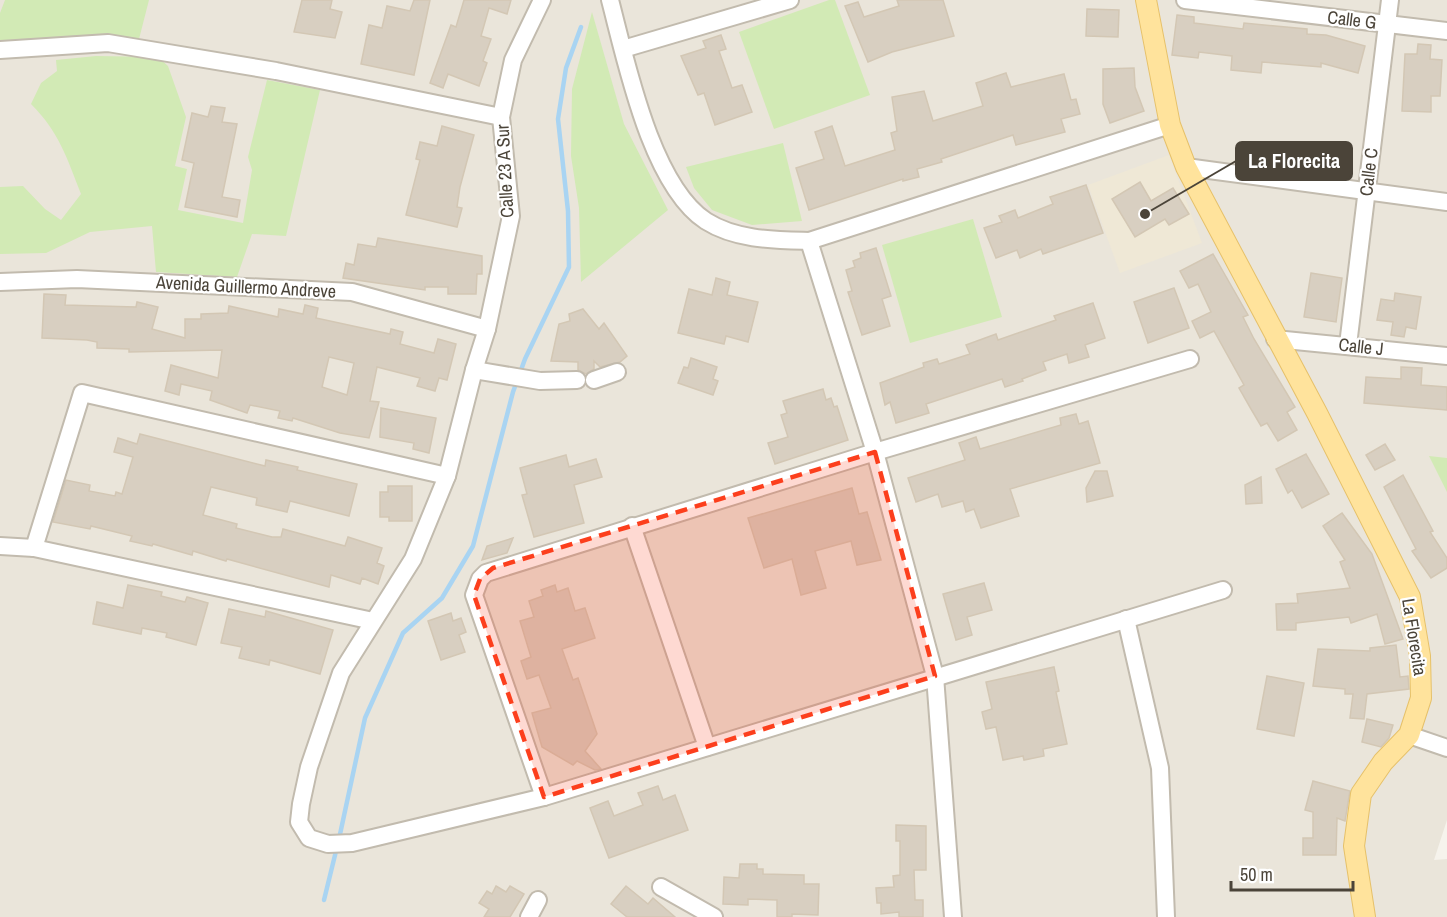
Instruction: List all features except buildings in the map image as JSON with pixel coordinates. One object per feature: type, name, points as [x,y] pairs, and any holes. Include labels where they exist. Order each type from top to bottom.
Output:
[{"type":"main road","name":"La Florecita","points":[[1146,0],[1170,125],[1186,166],[1275,339],[1317,413],[1410,597],[1420,656],[1421,698],[1409,735],[1383,762],[1361,794],[1354,846],[1365,917]]},
{"type":"street","name":"Calle 23 A Sur","points":[[542,0],[513,60],[501,117],[511,216],[487,329],[447,476],[413,559],[341,673],[309,767],[299,822],[309,838],[328,844],[352,843],[544,797]]},
{"type":"street","points":[[610,0],[634,90],[656,152],[683,200],[705,221],[730,233],[769,240],[809,241],[1170,125]]},
{"type":"street","points":[[623,49],[790,0]]},
{"type":"street","name":"Calle G","points":[[1185,0],[1447,31]]},
{"type":"street","name":"Calle C","points":[[1348,345],[1390,0]]},
{"type":"street","points":[[0,50],[108,43],[276,71],[501,117]]},
{"type":"street","points":[[1186,166],[1447,202]]},
{"type":"street","points":[[809,241],[875,452],[935,676],[953,917]]},
{"type":"street","name":"Avenida Guillermo Andreve","points":[[0,282],[77,279],[352,292],[487,329]]},
{"type":"street","name":"Calle J","points":[[1275,339],[1447,356]]},
{"type":"street","points":[[1190,359],[493,568],[480,579],[474,595],[544,797],[1223,590]]},
{"type":"street","points":[[474,370],[540,381],[586,380],[617,372]]},
{"type":"street","points":[[34,548],[82,393],[447,476]]},
{"type":"street","points":[[632,526],[707,747]]},
{"type":"street","points":[[0,546],[34,548],[374,621]]},
{"type":"street","points":[[1126,619],[1160,768],[1167,917]]},
{"type":"street","points":[[1409,735],[1447,748]]},
{"type":"street","points":[[661,887],[714,917]]},
{"type":"street","points":[[529,917],[538,900]]},
{"type":"highlighted area","points":[[875,452],[935,676],[544,797],[474,595],[480,579],[493,568]]},
{"type":"shaded area","points":[[0,0],[1447,0],[1447,820],[1434,860],[1447,859],[1447,917],[0,917]]},
{"type":"shaded area","points":[[1169,155],[1202,243],[1120,273],[1088,185]]},
{"type":"green space","points":[[5,0],[149,0],[138,43],[100,34],[0,44],[0,13]]},
{"type":"green space","points":[[829,0],[835,0],[870,95],[774,129],[739,32]]},
{"type":"green space","points":[[592,12],[624,124],[668,210],[581,282],[579,208],[571,156],[572,89]]},
{"type":"green space","points":[[96,56],[158,57],[168,66],[186,117],[175,166],[187,169],[178,210],[243,223],[252,170],[248,157],[267,80],[320,90],[286,236],[252,234],[237,277],[156,272],[152,226],[90,232],[46,253],[0,254],[0,187],[23,186],[45,209],[61,220],[81,194],[55,135],[31,104],[41,83],[57,71],[56,60]]},
{"type":"green space","points":[[783,143],[802,221],[752,225],[712,210],[694,188],[686,167]]},
{"type":"green space","points":[[973,219],[1002,317],[910,343],[882,245]]},
{"type":"green space","points":[[1429,456],[1447,458],[1447,492]]},
{"type":"waterway","points":[[339,839],[365,718],[403,633],[442,598],[473,546],[513,392],[525,359],[569,267],[568,211],[558,119],[566,68],[581,27]]},
{"type":"waterway","points":[[324,900],[337,847]]},
{"type":"place","name":"La Florecita","points":[[1145,214]]}]
